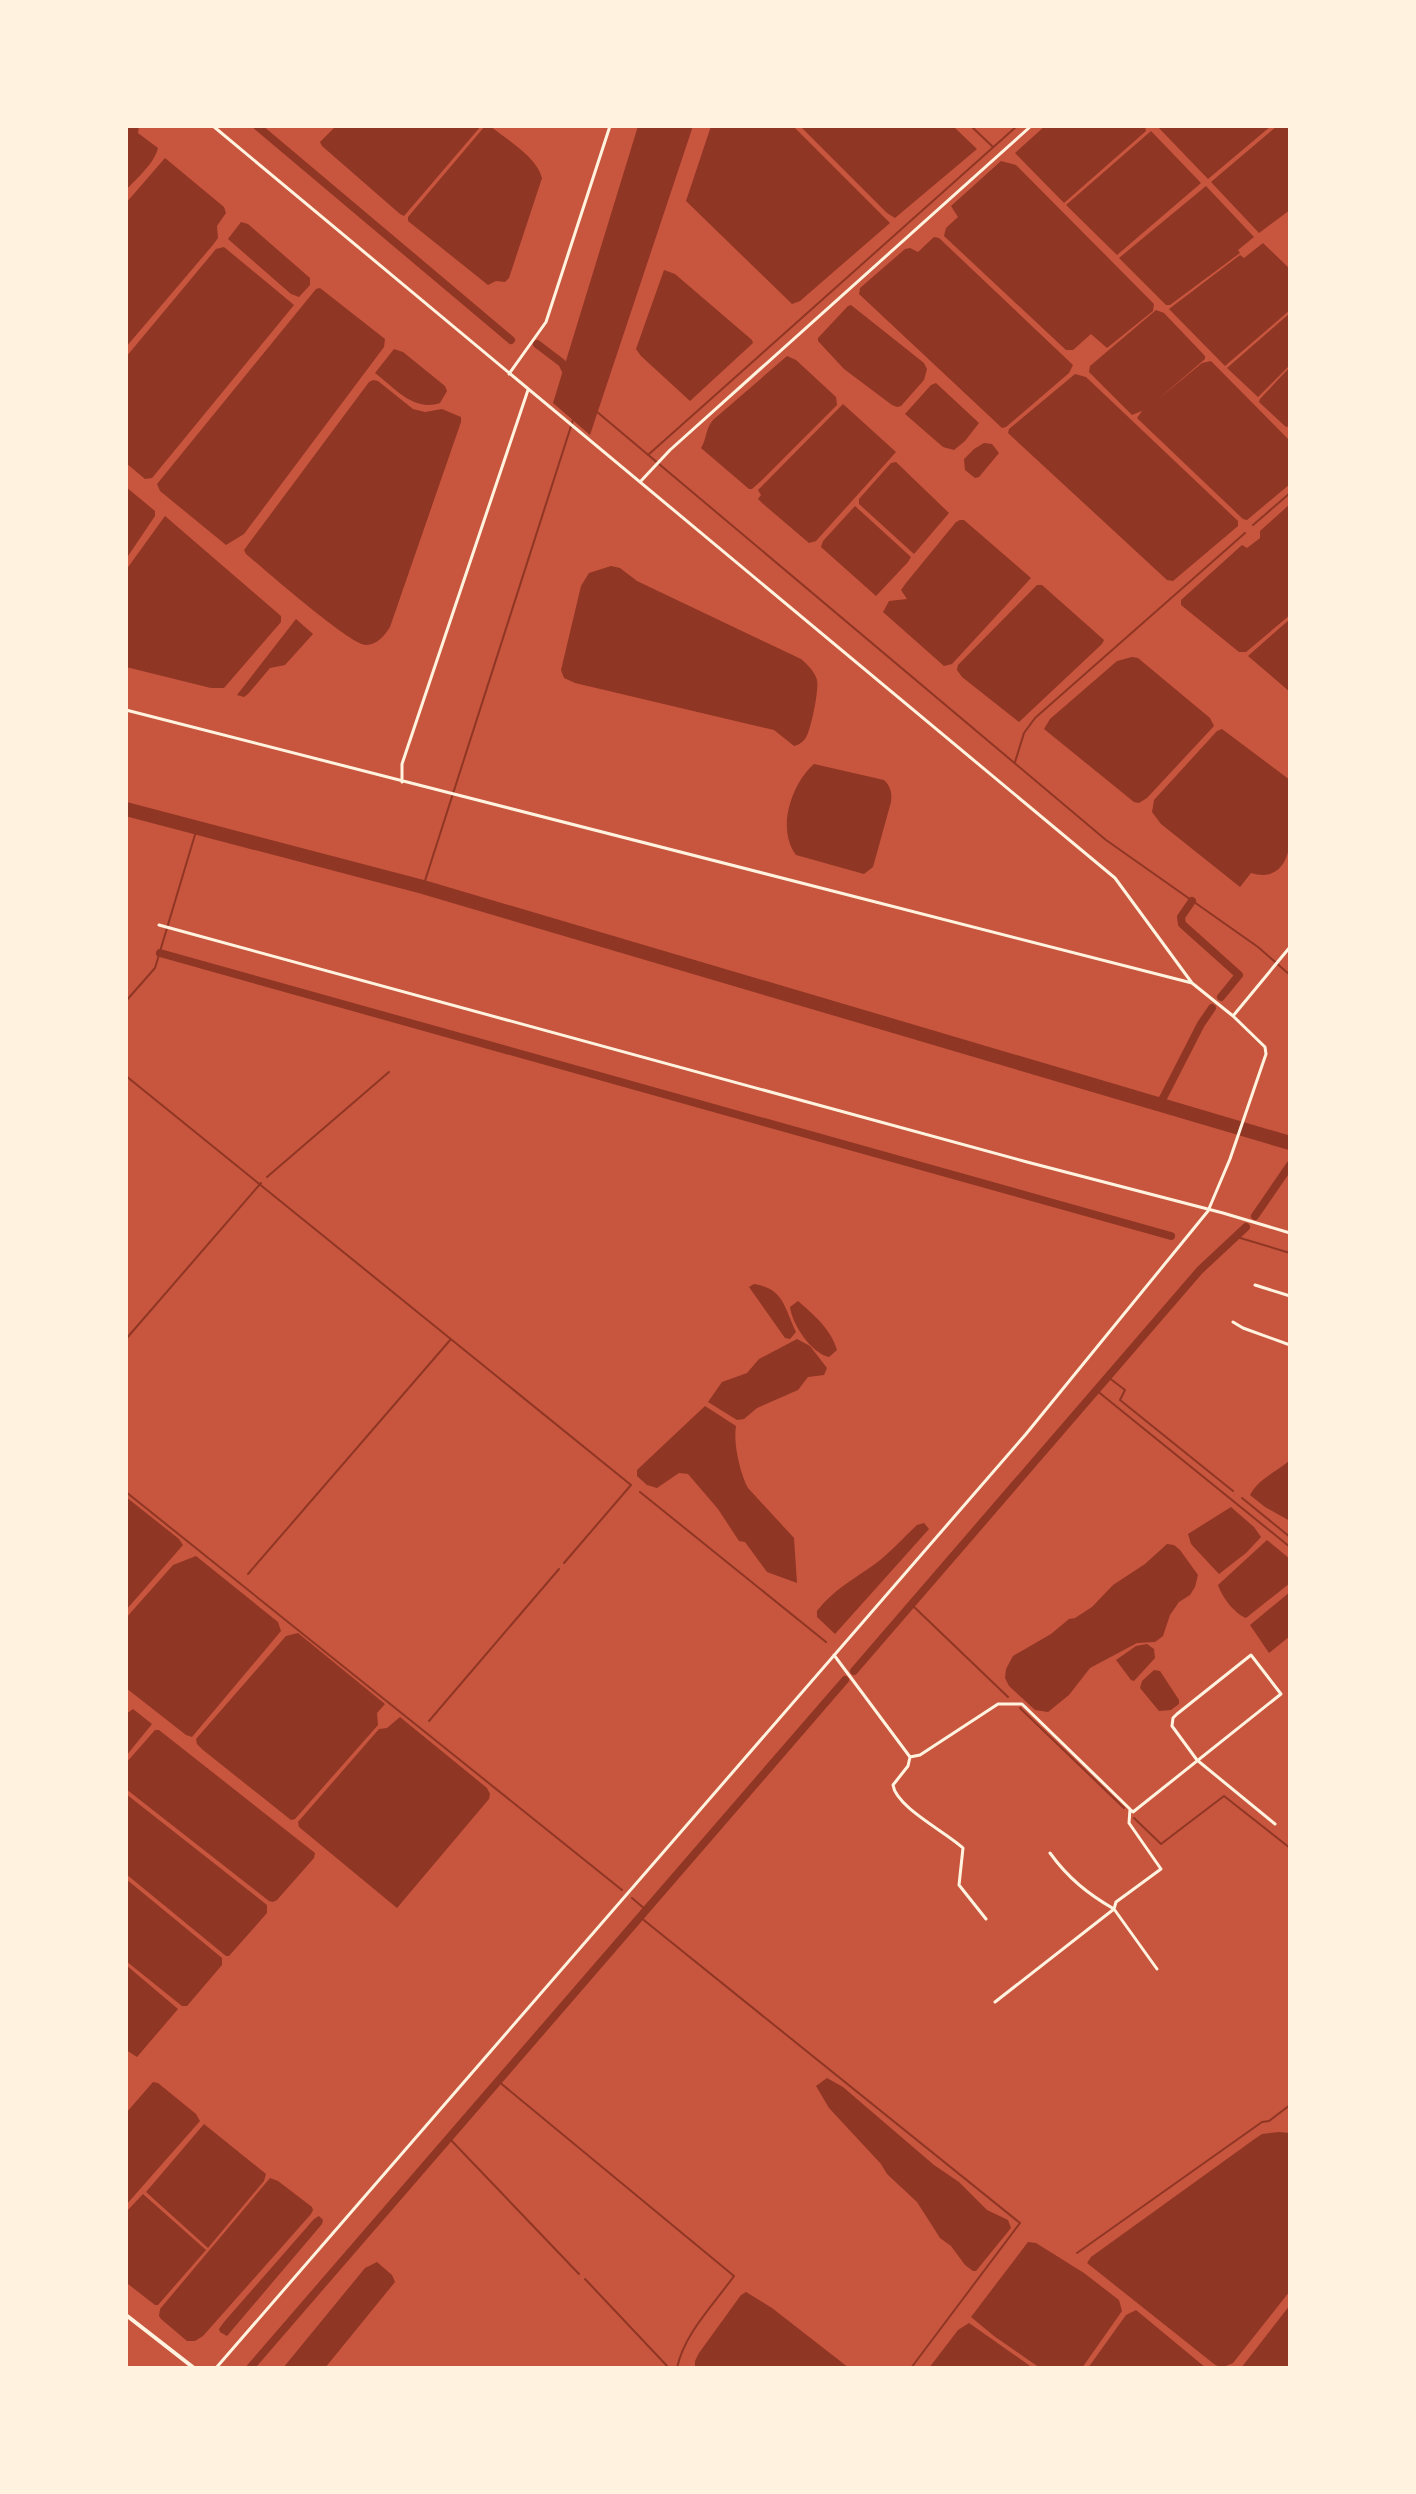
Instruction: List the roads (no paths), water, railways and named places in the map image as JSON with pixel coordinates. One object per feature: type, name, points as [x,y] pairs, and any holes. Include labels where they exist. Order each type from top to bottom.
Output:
[{"type":"main road","points":[[126,2315],[194,2368]]},
{"type":"street","points":[[213,126],[1115,878],[1192,983],[1233,1016],[1265,1047],[1266,1054],[1230,1159],[1208,1211],[1026,1434],[216,2368]]},
{"type":"street","points":[[509,374],[546,322],[610,126]]},
{"type":"street","points":[[640,482],[660,460],[1031,126]]},
{"type":"street","points":[[402,782],[402,764],[528,390]]},
{"type":"street","points":[[126,710],[1192,983]]},
{"type":"street","points":[[159,925],[1290,1233]]},
{"type":"street","points":[[1233,1016],[1289,947]]},
{"type":"street","points":[[1255,1285],[1290,1296]]},
{"type":"street","points":[[1233,1322],[1290,1345]]},
{"type":"street","points":[[834,1655],[910,1757],[908,1766],[893,1785],[894,1793],[930,1825],[963,1848],[959,1885],[986,1919]]},
{"type":"street","points":[[910,1757],[920,1755],[998,1704],[1022,1704],[1133,1812],[1197,1760],[1281,1694],[1251,1655],[1173,1718],[1172,1726],[1197,1760],[1275,1824]]},
{"type":"street","points":[[995,2002],[1161,1869],[1129,1823],[1130,1809]]},
{"type":"street","points":[[1050,1853],[1076,1884],[1114,1909],[1157,1969]]},
{"type":"waterway","points":[[257,126],[511,340]]},
{"type":"waterway","points":[[971,126],[993,147]]},
{"type":"waterway","points":[[648,455],[1017,126]]},
{"type":"waterway","points":[[537,344],[562,363],[567,373]]},
{"type":"waterway","points":[[596,411],[1106,840],[1258,947],[1290,975]]},
{"type":"waterway","points":[[423,887],[573,420]]},
{"type":"waterway","points":[[1253,525],[1290,493]]},
{"type":"waterway","points":[[1015,762],[1024,733],[1035,718],[1245,533]]},
{"type":"waterway","points":[[126,809],[423,887],[1290,1143]]},
{"type":"waterway","points":[[126,1001],[155,968],[197,828]]},
{"type":"waterway","points":[[1192,901],[1181,917],[1182,924],[1239,975],[1221,997]]},
{"type":"waterway","points":[[160,953],[1171,1236]]},
{"type":"waterway","points":[[1160,1104],[1212,1008]]},
{"type":"waterway","points":[[267,1177],[389,1072]]},
{"type":"waterway","points":[[126,1076],[631,1485],[564,1563]]},
{"type":"waterway","points":[[1255,1216],[1290,1165]]},
{"type":"waterway","points":[[126,1339],[261,1183]]},
{"type":"waterway","points":[[854,1671],[1200,1270],[1246,1227]]},
{"type":"waterway","points":[[1237,1237],[1290,1253]]},
{"type":"waterway","points":[[248,1574],[451,1339]]},
{"type":"waterway","points":[[1108,1377],[1125,1390],[1120,1400],[1233,1491]]},
{"type":"waterway","points":[[1096,1390],[1290,1547]]},
{"type":"waterway","points":[[126,1492],[622,1890]]},
{"type":"waterway","points":[[640,1492],[826,1642]]},
{"type":"waterway","points":[[1242,1498],[1290,1537]]},
{"type":"waterway","points":[[429,1721],[559,1569]]},
{"type":"waterway","points":[[911,1604],[1008,1697]]},
{"type":"waterway","points":[[250,2368],[845,1680]]},
{"type":"waterway","points":[[1020,1708],[1124,1808]]},
{"type":"waterway","points":[[1134,1818],[1161,1844],[1224,1796],[1290,1848]]},
{"type":"waterway","points":[[632,1898],[646,1910]]},
{"type":"waterway","points":[[640,1917],[1020,2223],[911,2368]]},
{"type":"waterway","points":[[498,2081],[734,2276],[693,2331],[677,2368]]},
{"type":"waterway","points":[[1077,2253],[1290,2105]]},
{"type":"waterway","points":[[449,2138],[579,2274]]},
{"type":"waterway","points":[[585,2279],[669,2368]]}]
